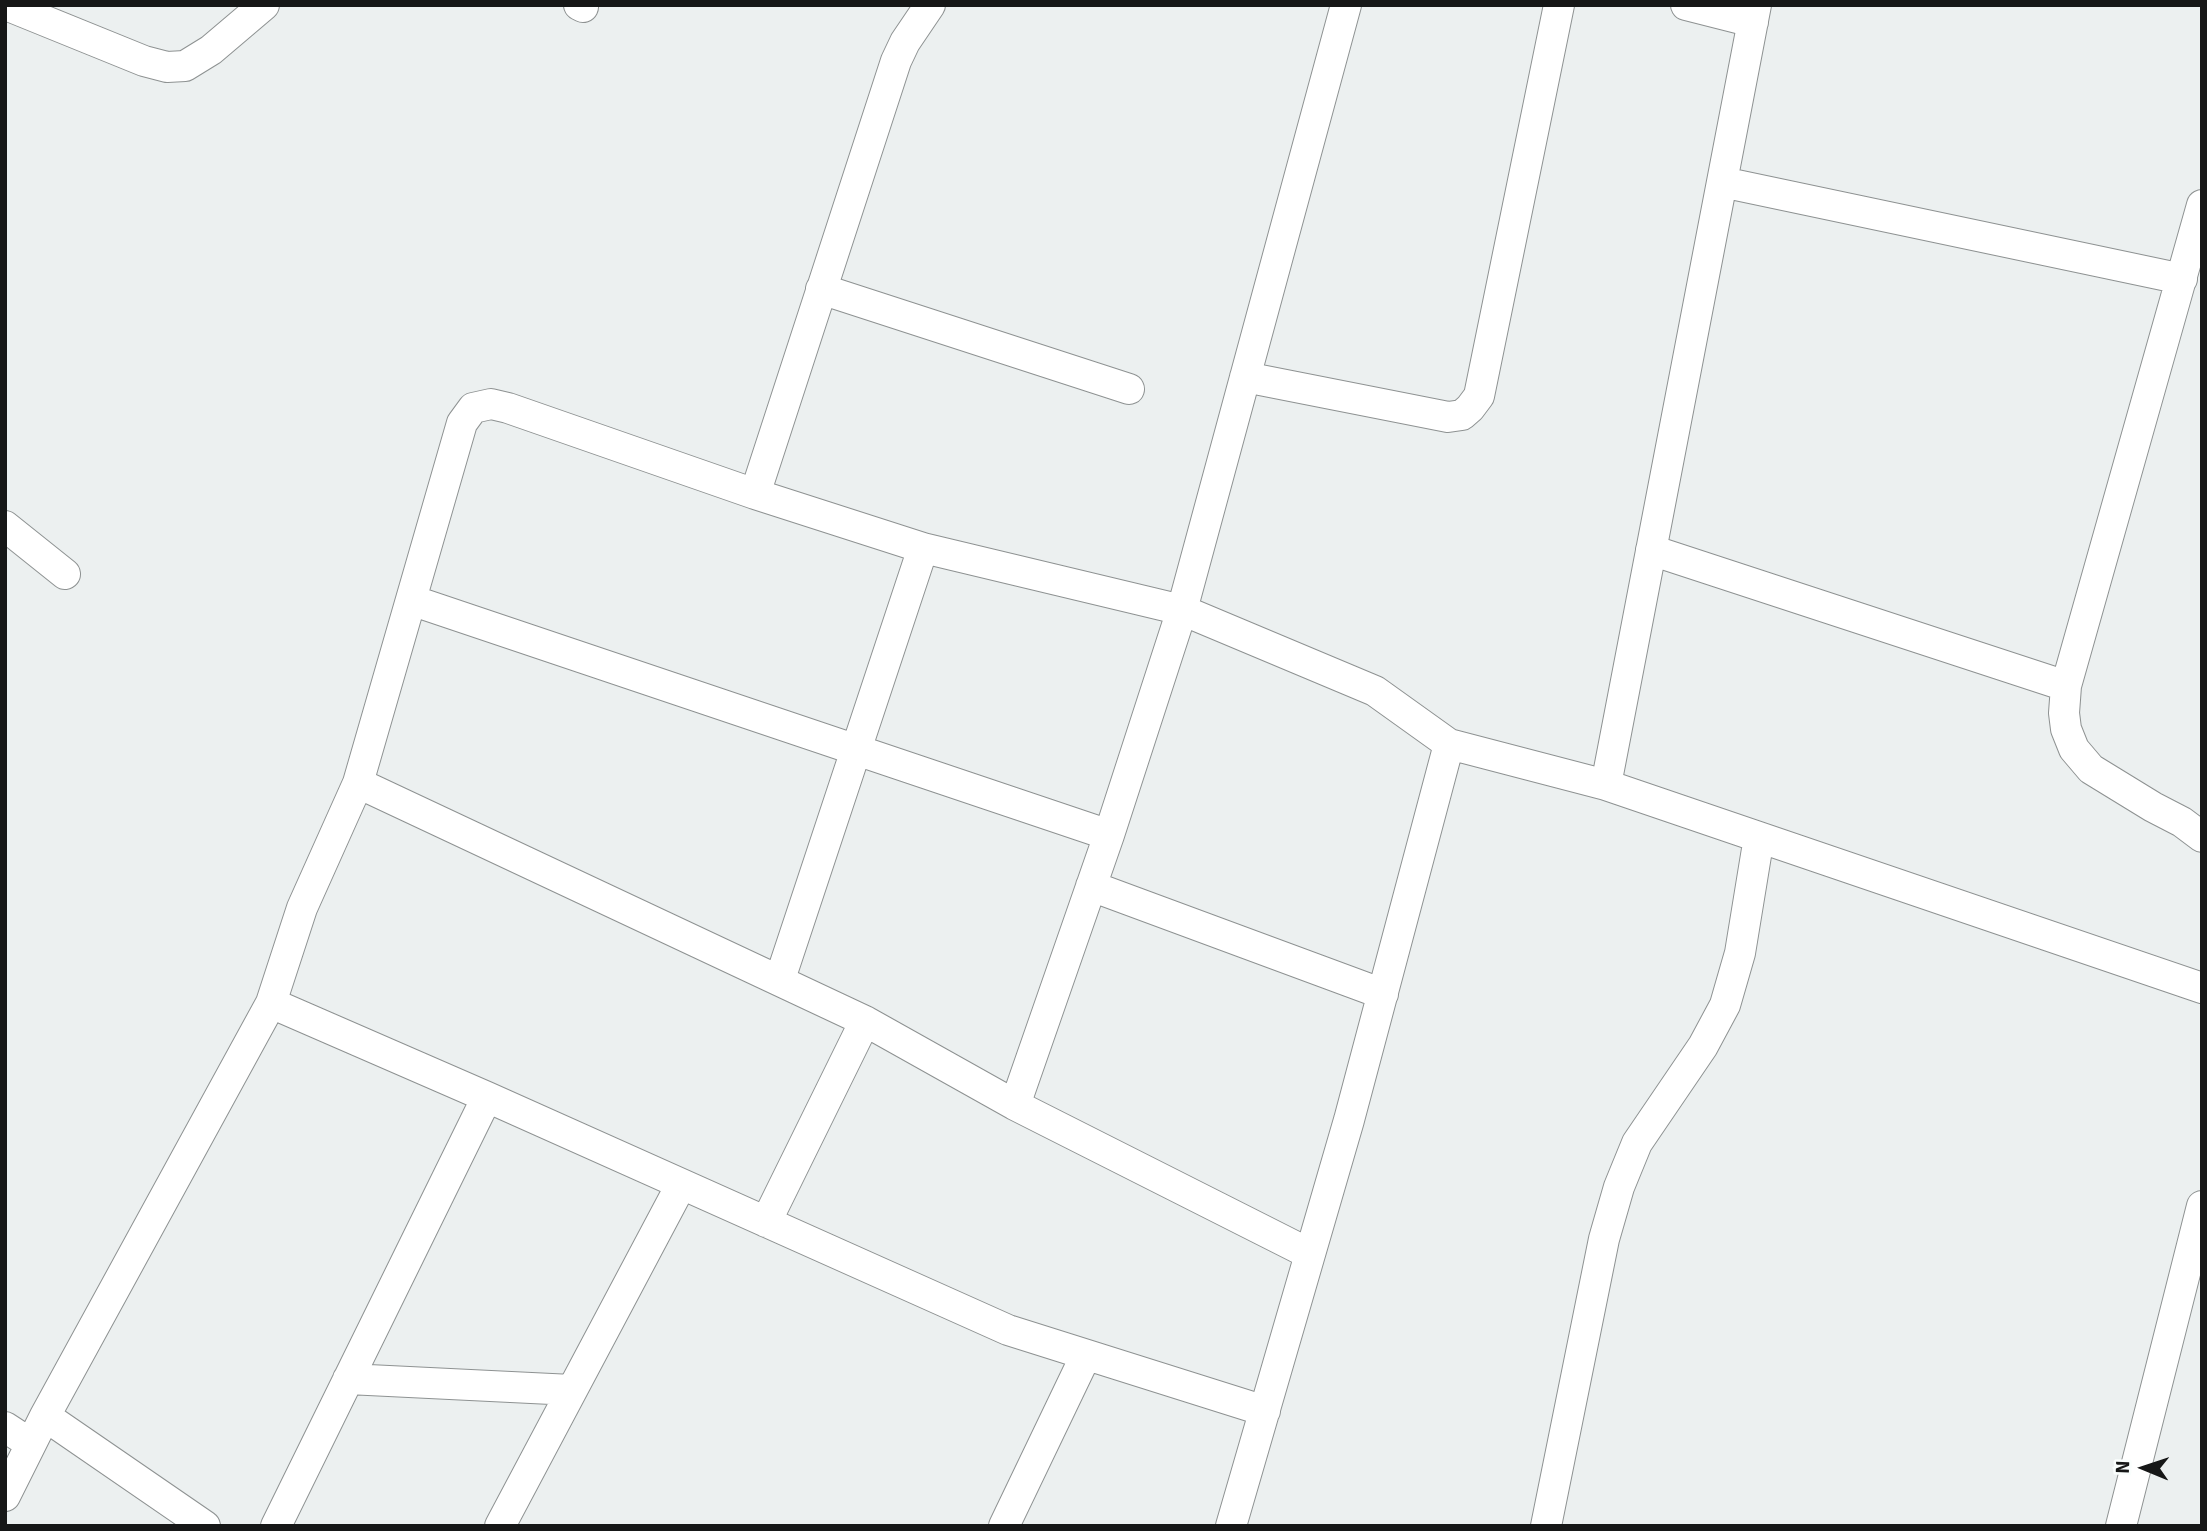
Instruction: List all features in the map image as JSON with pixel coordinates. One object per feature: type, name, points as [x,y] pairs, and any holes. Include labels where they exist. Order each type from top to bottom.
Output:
[{"type":"street","points":[[6,5],[144,61],[167,67],[185,66],[211,50],[264,5]]},
{"type":"street","points":[[755,494],[895,61],[930,5]]},
{"type":"street","points":[[1015,1105],[1109,835],[1182,610],[1346,5]]},
{"type":"street","points":[[1245,377],[1448,417],[1462,415],[1470,408],[1479,396],[1559,5]]},
{"type":"street","points":[[1606,785],[1755,14],[1686,5]]},
{"type":"street","points":[[1722,182],[2182,279]]},
{"type":"street","points":[[2202,205],[2066,685],[2064,713],[2066,729],[2074,749],[2091,769],[2182,822],[2202,837]]},
{"type":"street","points":[[821,289],[1129,389]]},
{"type":"street","points":[[5,1496],[45,1416],[271,1003],[302,908],[358,783],[462,423],[473,408],[491,404],[508,408],[755,494],[923,548],[1182,610],[1375,691],[1449,744],[1606,785],[2202,988]]},
{"type":"street","points":[[5,526],[65,574]]},
{"type":"street","points":[[780,979],[923,548]]},
{"type":"street","points":[[1651,550],[2066,685]]},
{"type":"street","points":[[411,600],[1109,835]]},
{"type":"street","points":[[1231,1526],[1349,1120],[1449,744]]},
{"type":"street","points":[[358,783],[865,1021],[1015,1105],[1310,1254]]},
{"type":"street","points":[[1546,1526],[1604,1239],[1619,1187],[1637,1143],[1703,1046],[1725,1005],[1740,953],[1759,837]]},
{"type":"street","points":[[1091,886],[1383,994]]},
{"type":"street","points":[[271,1003],[1008,1331],[1265,1411]]},
{"type":"street","points":[[766,1222],[865,1021]]},
{"type":"street","points":[[276,1526],[487,1097]]},
{"type":"street","points":[[500,1526],[681,1185]]},
{"type":"street","points":[[2121,1526],[2202,1206]]},
{"type":"street","points":[[1004,1526],[1086,1355]]},
{"type":"street","points":[[348,1378],[572,1390]]},
{"type":"street","points":[[45,1416],[205,1526]]},
{"type":"street","points":[[5,1427],[31,1444]]}]
